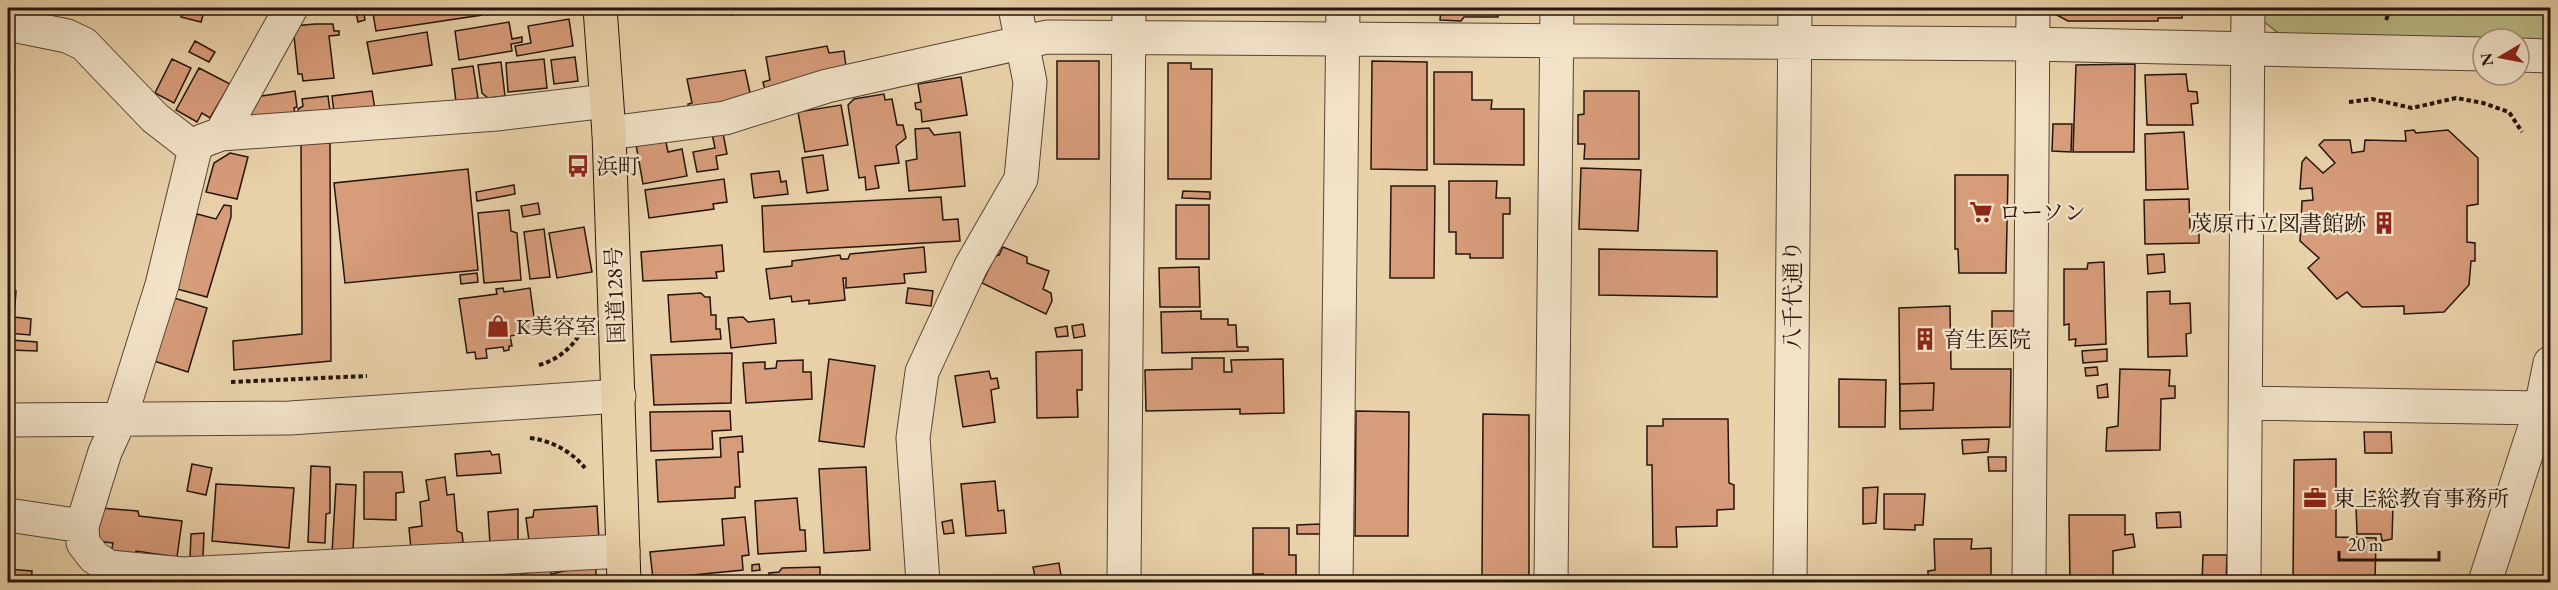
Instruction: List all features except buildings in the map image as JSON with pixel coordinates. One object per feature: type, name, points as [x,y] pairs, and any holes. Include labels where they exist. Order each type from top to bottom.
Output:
[{"type":"highway","name":"国道128号","points":[[600,8],[609,133],[623,567]]},
{"type":"street","points":[[291,8],[208,142],[120,419],[105,452],[82,526],[82,543],[94,557],[128,576],[623,567]]},
{"type":"street","points":[[923,582],[913,438],[922,372],[971,266],[1021,179],[1030,82],[1015,8]]},
{"type":"street","points":[[1551,582],[1557,8]]},
{"type":"street","name":"八千代通り","points":[[1790,582],[1795,8]]},
{"type":"street","points":[[2029,582],[2033,8]]},
{"type":"street","points":[[2244,582],[2248,8]]},
{"type":"street","points":[[1124,582],[1129,22]]},
{"type":"street","points":[[609,133],[725,117],[826,86],[1047,37],[1129,22],[1343,23],[1557,42],[2247,46],[2471,54]]},
{"type":"street","points":[[1336,582],[1343,23]]},
{"type":"street","points":[[8,24],[67,36],[84,44],[155,118],[208,142],[606,101]]},
{"type":"street","points":[[2531,55],[2550,56]]},
{"type":"street","points":[[2485,582],[2541,408],[2550,363]]},
{"type":"street","points":[[8,420],[290,418],[619,396]]},
{"type":"street","points":[[2246,403],[2541,408]]},
{"type":"street","points":[[8,515],[82,526]]},
{"type":"path","points":[[2373,8],[2387,16]]},
{"type":"path","points":[[2349,102],[2372,99],[2412,108],[2456,98],[2482,103],[2509,112],[2522,132]]},
{"type":"path","points":[[532,367],[550,362],[564,352],[584,327]]},
{"type":"path","points":[[225,382],[378,376]]},
{"type":"path","points":[[524,438],[561,447],[574,456],[590,473]]},
{"type":"green space","points":[[2259,8],[2550,8],[2550,45],[2531,41],[2531,27],[2471,27],[2471,38],[2282,36],[2258,17]]},
{"type":"place","name":"浜町","points":[[578,166]]},
{"type":"place","name":"ローソン","points":[[1981,212]]},
{"type":"place","name":"茂原市立図書館跡","points":[[2384,223]]},
{"type":"place","name":"K美容室","points":[[498,326]]},
{"type":"place","name":"育生医院","points":[[1925,339]]},
{"type":"place","name":"東上総教育事務所","points":[[2315,498]]}]
